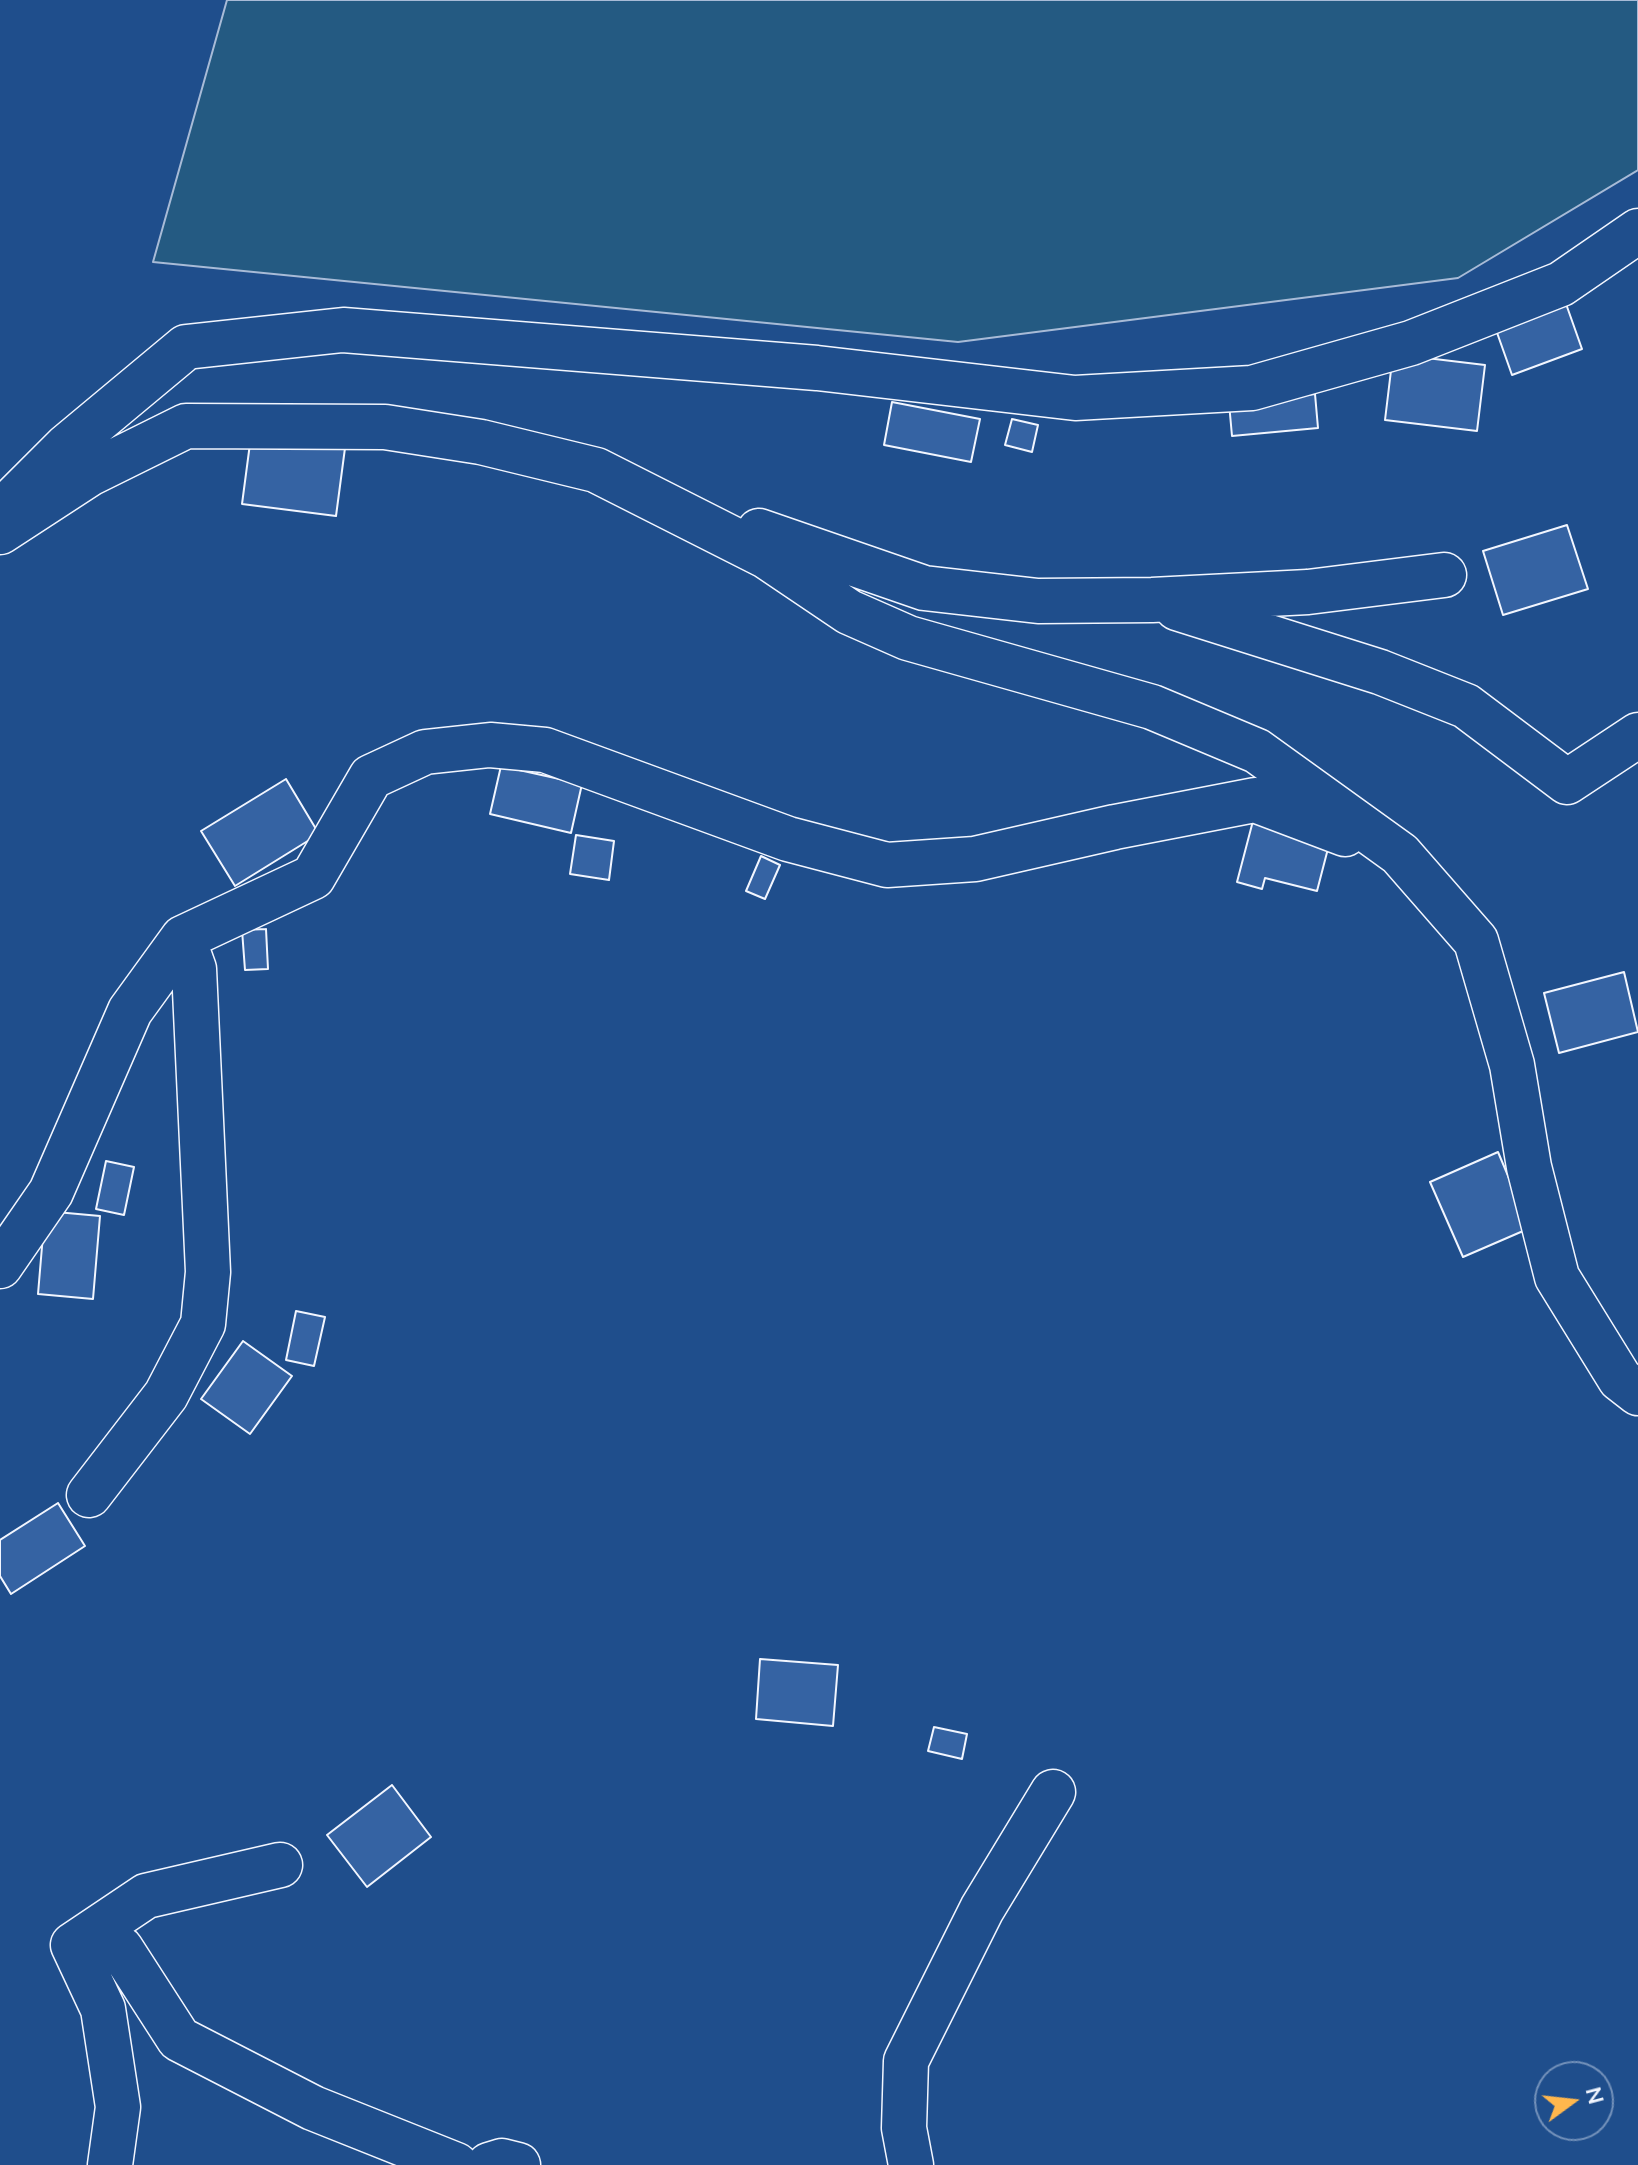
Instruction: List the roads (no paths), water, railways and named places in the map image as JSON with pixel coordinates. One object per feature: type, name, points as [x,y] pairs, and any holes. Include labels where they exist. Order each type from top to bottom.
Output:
[{"type":"street","points":[[0,513],[66,447],[186,347],[343,330],[817,368],[1075,398],[1252,388],[1411,343],[1561,284],[1638,231]]},
{"type":"street","points":[[0,532],[89,474],[186,426],[385,427],[481,442],[596,470],[822,555],[924,588],[1038,601],[1152,600],[1308,592],[1444,575]]},
{"type":"street","points":[[596,470],[766,556],[849,612],[908,638],[1152,707],[1257,751],[1400,854],[1476,941],[1512,1065],[1529,1167],[1557,1277],[1620,1379],[1638,1393]]},
{"type":"street","points":[[1152,600],[1380,672],[1466,706],[1567,782],[1638,735]]},
{"type":"street","points":[[0,1266],[51,1192],[130,1011],[183,938],[313,877],[371,777],[425,752],[490,745],[545,750],[788,839],[887,865],[975,859],[1115,827],[1255,800],[1400,854]]},
{"type":"street","points":[[89,1495],[166,1395],[203,1324],[208,1272],[194,969],[183,938]]},
{"type":"street","points":[[911,2165],[904,2128],[906,2061],[982,1909],[1053,1792]]},
{"type":"street","points":[[73,1945],[146,1896],[280,1865]]},
{"type":"street","points":[[73,1945],[103,2009],[118,2107],[110,2165]]},
{"type":"street","points":[[73,1945],[121,1949],[179,2039],[313,2108],[456,2165]]},
{"type":"street","points":[[489,2165],[502,2161],[518,2165]]}]
